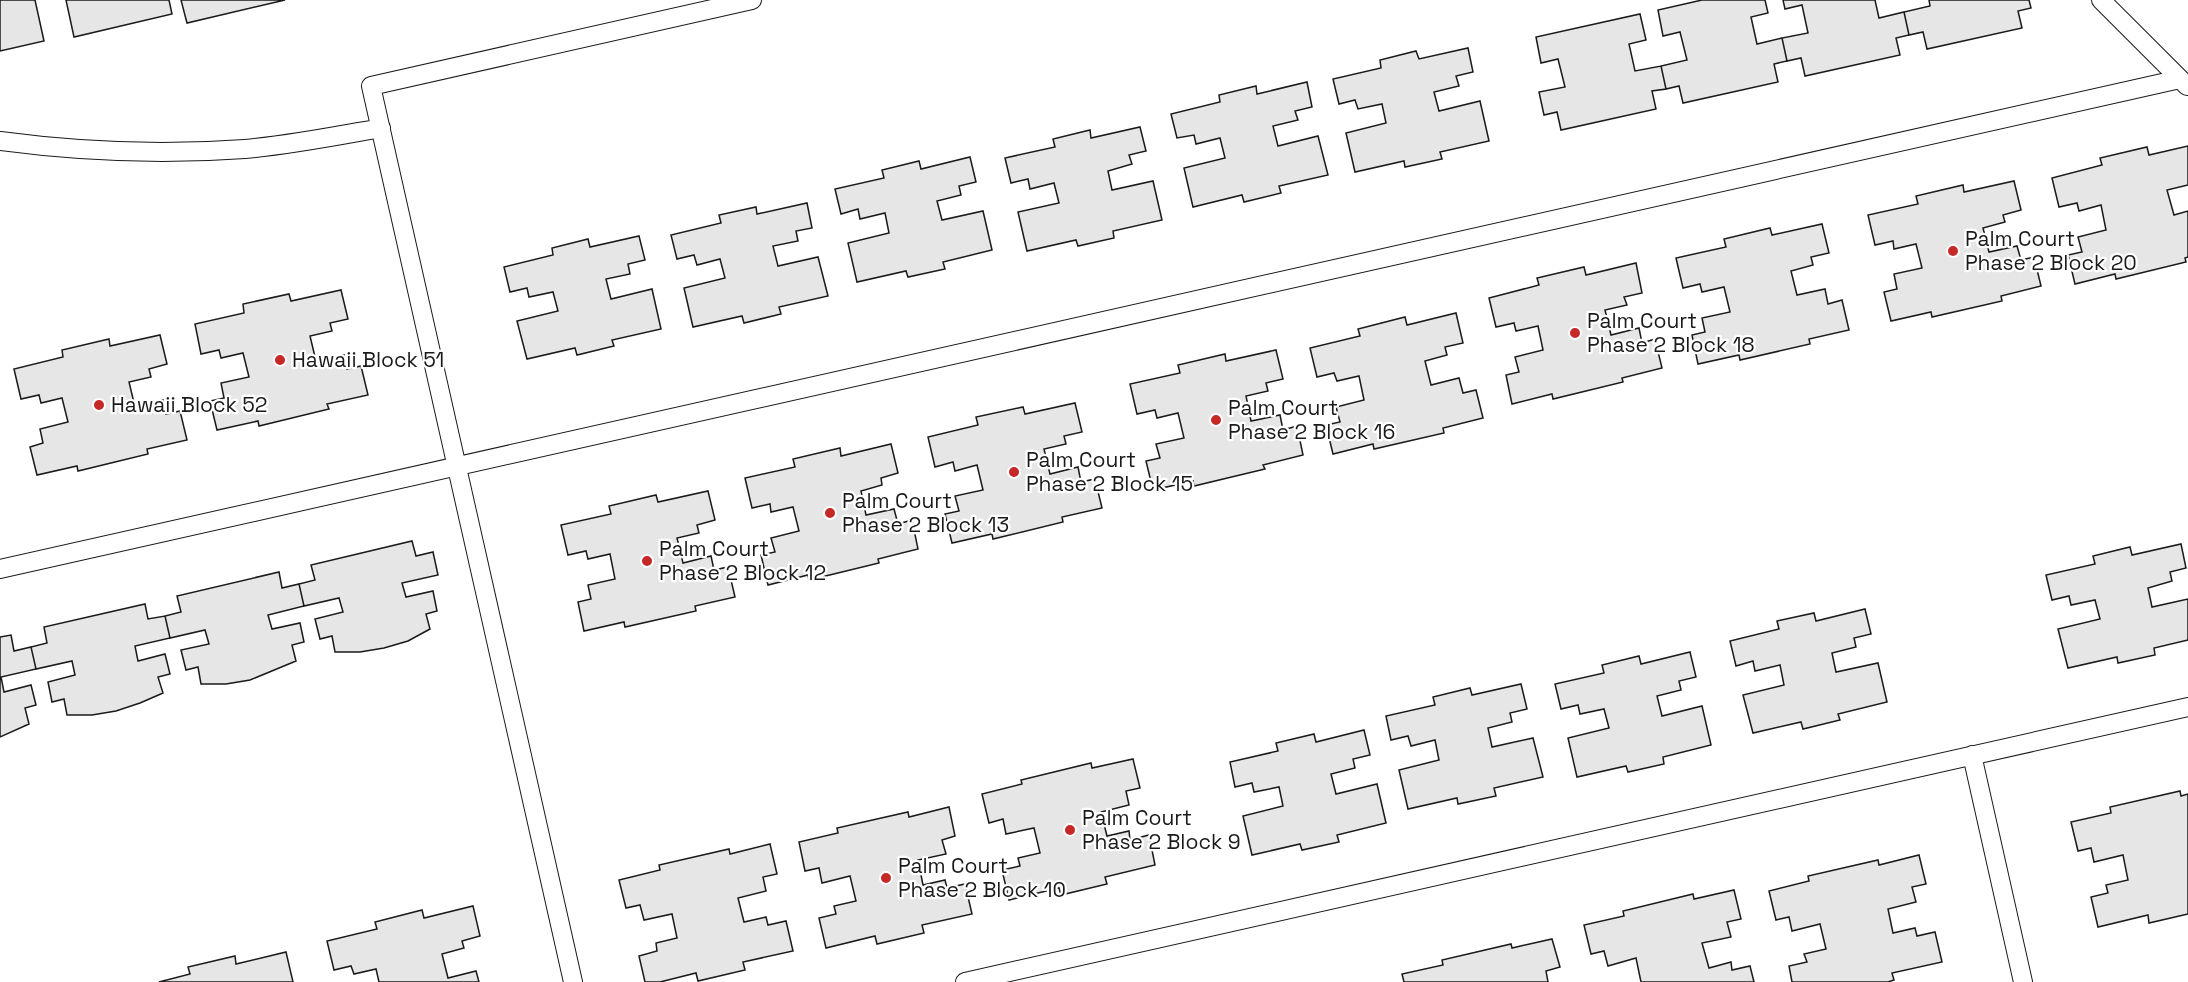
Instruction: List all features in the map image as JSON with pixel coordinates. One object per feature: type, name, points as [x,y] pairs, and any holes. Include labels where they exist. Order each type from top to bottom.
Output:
[{"type":"lane","points":[[573,982],[371,86],[753,0]]},
{"type":"lane","points":[[2102,0],[2184,83]]},
{"type":"lane","points":[[0,569],[2184,83]]},
{"type":"lane","points":[[0,141],[114,152],[180,152],[259,147],[381,128]]},
{"type":"lane","points":[[965,982],[2188,707]]},
{"type":"lane","points":[[1972,755],[2023,982]]},
{"type":"building","points":[[0,0],[35,0],[44,41],[0,51]]},
{"type":"building","points":[[66,0],[169,0],[172,14],[74,37]]},
{"type":"building","points":[[181,0],[285,0],[187,23]]},
{"type":"building","points":[[1702,0],[1765,0],[1768,13],[1751,17],[1757,44],[1782,38],[1787,61],[1774,64],[1778,82],[1683,103],[1679,86],[1666,89],[1661,66],[1687,60],[1680,32],[1663,36],[1658,10]]},
{"type":"building","points":[[1783,0],[1875,0],[1879,18],[1904,12],[1909,35],[1896,38],[1900,55],[1805,76],[1801,58],[1787,61],[1782,38],[1808,33],[1802,5],[1785,9]]},
{"type":"building","points":[[1929,0],[2029,0],[2031,8],[2018,11],[2022,28],[1927,49],[1923,32],[1909,35],[1904,12],[1930,6]]},
{"type":"building","points":[[1640,14],[1646,40],[1629,44],[1635,71],[1661,66],[1666,89],[1652,91],[1656,109],[1561,130],[1557,112],[1544,115],[1539,92],[1565,87],[1558,59],[1541,63],[1536,37]]},
{"type":"building","points":[[1468,48],[1473,72],[1456,76],[1459,86],[1434,92],[1439,111],[1480,101],[1489,141],[1440,152],[1442,159],[1405,167],[1404,161],[1355,172],[1346,133],[1386,123],[1382,104],[1358,109],[1355,100],[1339,104],[1333,79],[1381,68],[1380,60],[1416,51],[1419,59]]},
{"type":"building","points":[[1307,82],[1312,107],[1295,111],[1298,120],[1273,126],[1278,146],[1318,136],[1328,175],[1279,186],[1281,193],[1244,202],[1242,195],[1193,207],[1184,168],[1225,158],[1220,138],[1196,144],[1194,135],[1177,138],[1171,114],[1220,102],[1219,95],[1256,86],[1257,94]]},
{"type":"building","points":[[1140,127],[1146,151],[1129,155],[1132,164],[1108,171],[1112,190],[1153,181],[1162,220],[1113,231],[1114,238],[1078,246],[1076,240],[1027,251],[1018,212],[1059,203],[1054,183],[1030,189],[1028,179],[1011,183],[1005,158],[1055,147],[1053,139],[1090,130],[1091,138]]},
{"type":"building","points":[[2188,146],[2188,185],[2167,190],[2174,215],[2188,211],[2188,257],[2185,258],[2186,262],[2116,279],[2115,274],[2075,284],[2068,255],[2082,252],[2078,237],[2106,230],[2101,205],[2079,211],[2077,203],[2059,207],[2052,178],[2102,165],[2100,158],[2147,147],[2149,155]]},
{"type":"building","points":[[970,157],[976,182],[959,186],[961,195],[937,201],[942,220],[983,211],[992,250],[943,262],[945,269],[908,277],[906,271],[857,282],[848,243],[889,233],[885,213],[860,219],[858,209],[841,214],[835,189],[884,178],[882,170],[919,161],[921,169]]},
{"type":"building","name":"Palm Court Phase 2 Block 20","points":[[2014,181],[2021,210],[2003,215],[2005,222],[1983,228],[1989,252],[2017,246],[2021,260],[2034,257],[2041,286],[2001,296],[2002,301],[1932,317],[1931,312],[1891,321],[1884,292],[1897,289],[1894,274],[1922,268],[1916,244],[1894,249],[1893,241],[1875,245],[1868,215],[1918,204],[1916,196],[1963,185],[1964,192]]},
{"type":"building","points":[[807,203],[812,228],[796,231],[798,241],[773,246],[778,266],[818,257],[828,296],[779,307],[781,314],[744,323],[742,316],[693,327],[684,288],[725,278],[720,259],[697,265],[694,255],[677,259],[671,235],[721,223],[719,215],[756,207],[757,214]]},
{"type":"building","points":[[1822,224],[1829,253],[1811,257],[1813,265],[1791,271],[1797,295],[1825,289],[1828,304],[1842,300],[1849,330],[1809,339],[1810,344],[1740,360],[1739,355],[1698,364],[1692,335],[1705,332],[1702,318],[1730,312],[1724,287],[1702,292],[1700,284],[1683,288],[1676,258],[1726,247],[1724,239],[1770,228],[1772,235]]},
{"type":"building","points":[[639,236],[645,260],[628,264],[630,274],[606,279],[611,299],[652,289],[661,329],[612,340],[614,346],[577,355],[575,348],[527,359],[517,321],[558,311],[553,292],[529,297],[527,288],[510,292],[504,267],[553,255],[552,248],[588,239],[590,247]]},
{"type":"building","name":"Palm Court Phase 2 Block 18","points":[[1636,263],[1642,293],[1624,297],[1627,305],[1605,310],[1611,335],[1639,328],[1642,343],[1655,339],[1662,368],[1622,378],[1623,382],[1553,399],[1552,394],[1512,404],[1506,375],[1519,372],[1515,357],[1543,350],[1538,326],[1516,331],[1514,323],[1496,327],[1489,298],[1539,285],[1537,278],[1584,267],[1586,275]]},
{"type":"building","name":"Hawaii Block 51","points":[[341,290],[348,319],[330,323],[332,331],[310,336],[316,361],[344,355],[347,369],[361,366],[368,395],[327,404],[329,409],[259,426],[258,421],[217,430],[210,401],[224,398],[221,383],[249,377],[243,353],[221,358],[219,350],[201,354],[195,324],[244,313],[243,304],[289,294],[291,301]]},
{"type":"building","points":[[1456,313],[1463,343],[1445,347],[1447,355],[1425,361],[1431,385],[1459,378],[1463,393],[1476,390],[1483,418],[1443,428],[1444,433],[1374,449],[1373,444],[1333,454],[1326,425],[1340,422],[1336,407],[1364,400],[1359,376],[1337,381],[1334,373],[1317,377],[1310,348],[1360,336],[1358,329],[1405,317],[1407,325]]},
{"type":"building","name":"Hawaii Block 52","points":[[160,335],[167,364],[149,369],[151,377],[129,382],[135,407],[163,400],[166,414],[180,411],[187,440],[147,449],[148,454],[78,471],[77,466],[37,475],[30,447],[43,443],[40,429],[68,422],[62,398],[41,403],[39,395],[21,399],[14,369],[63,357],[62,350],[109,339],[110,346]]},
{"type":"building","name":"Palm Court Phase 2 Block 16","points":[[1276,350],[1283,379],[1266,383],[1268,391],[1246,396],[1251,421],[1280,415],[1283,430],[1297,426],[1303,455],[1263,465],[1265,469],[1194,486],[1193,481],[1153,490],[1146,461],[1160,458],[1156,444],[1184,438],[1178,413],[1157,418],[1155,410],[1137,414],[1130,384],[1180,373],[1178,365],[1225,354],[1226,361]]},
{"type":"building","name":"Palm Court Phase 2 Block 15","points":[[1075,403],[1082,432],[1064,436],[1066,444],[1044,449],[1050,474],[1078,467],[1081,482],[1095,479],[1102,508],[1062,517],[1063,522],[993,539],[992,534],[952,543],[945,514],[959,511],[955,496],[983,490],[977,465],[955,471],[953,462],[935,467],[928,437],[978,425],[976,417],[1023,407],[1025,414]]},
{"type":"building","name":"Palm Court Phase 2 Block 13","points":[[891,444],[898,473],[881,478],[882,485],[861,491],[866,515],[894,509],[898,524],[912,520],[918,549],[878,559],[879,563],[809,580],[808,575],[768,585],[761,555],[775,552],[771,538],[799,531],[793,507],[771,512],[770,504],[752,508],[745,478],[795,467],[793,459],[840,448],[841,456]]},
{"type":"building","name":"Palm Court Phase 2 Block 12","points":[[708,491],[715,520],[697,525],[699,533],[677,538],[683,563],[711,556],[714,570],[728,567],[735,597],[695,606],[696,611],[625,627],[624,622],[584,631],[578,602],[591,599],[588,585],[615,579],[610,554],[588,559],[586,551],[568,555],[561,525],[611,514],[609,506],[656,495],[658,502]]},
{"type":"building","points":[[412,541],[416,556],[433,552],[438,575],[402,583],[406,597],[433,591],[437,611],[426,614],[430,629],[408,641],[384,648],[360,652],[335,652],[332,636],[320,639],[315,619],[343,612],[339,598],[304,606],[299,584],[315,580],[311,565]]},
{"type":"building","points":[[2181,544],[2186,568],[2170,572],[2172,581],[2148,588],[2152,607],[2188,599],[2188,640],[2154,648],[2155,655],[2118,663],[2117,657],[2068,668],[2058,629],[2100,619],[2095,600],[2071,605],[2069,596],[2052,600],[2046,575],[2095,564],[2093,556],[2130,547],[2132,555]]},
{"type":"building","points":[[279,572],[282,588],[299,584],[304,606],[268,615],[272,629],[300,623],[304,642],[292,645],[296,661],[250,680],[226,684],[201,684],[198,667],[186,670],[181,650],[209,644],[205,630],[170,638],[165,616],[181,612],[177,596]]},
{"type":"building","points":[[145,604],[148,619],[165,616],[170,638],[135,646],[138,661],[165,654],[170,674],[158,677],[163,693],[116,711],[92,715],[67,715],[64,699],[52,702],[48,682],[75,675],[72,661],[36,669],[31,647],[47,643],[44,627]]},
{"type":"building","points":[[1865,609],[1871,634],[1854,638],[1856,647],[1832,653],[1836,672],[1878,663],[1887,702],[1838,714],[1840,720],[1803,729],[1801,722],[1753,733],[1743,695],[1784,685],[1780,665],[1755,671],[1753,661],[1736,666],[1730,641],[1779,629],[1777,621],[1814,613],[1816,621]]},
{"type":"building","points":[[11,635],[14,651],[31,647],[36,669],[1,677],[4,692],[31,685],[36,705],[25,708],[29,724],[0,737],[0,637]]},
{"type":"building","points":[[1690,652],[1696,677],[1679,681],[1681,690],[1657,696],[1662,716],[1702,706],[1711,745],[1663,757],[1664,764],[1628,772],[1626,766],[1577,777],[1568,738],[1609,728],[1604,709],[1580,714],[1578,705],[1561,709],[1555,684],[1604,673],[1602,665],[1639,656],[1641,664]]},
{"type":"building","points":[[1521,684],[1527,709],[1510,713],[1512,722],[1488,728],[1492,747],[1533,738],[1543,777],[1494,788],[1496,796],[1458,804],[1457,798],[1408,809],[1399,770],[1439,760],[1435,740],[1411,746],[1408,736],[1391,740],[1386,716],[1435,705],[1433,697],[1470,688],[1472,695]]},
{"type":"building","points":[[1364,730],[1370,755],[1353,759],[1355,768],[1331,774],[1336,794],[1377,784],[1386,823],[1337,835],[1339,842],[1302,850],[1300,844],[1252,855],[1243,816],[1283,806],[1279,787],[1254,792],[1252,783],[1235,787],[1230,762],[1278,751],[1276,743],[1314,734],[1316,742]]},
{"type":"building","name":"Palm Court Phase 2 Block 9","points":[[1133,759],[1140,788],[1126,791],[1129,805],[1101,812],[1107,836],[1129,831],[1130,840],[1149,835],[1155,865],[1105,877],[1107,884],[1061,895],[1059,888],[1009,900],[1002,870],[1020,866],[1018,858],[1040,853],[1034,828],[1006,834],[1003,819],[989,823],[982,794],[1022,784],[1021,780],[1091,763],[1092,768]]},
{"type":"building","points":[[2180,791],[2181,796],[2188,794],[2188,914],[2149,923],[2148,915],[2098,927],[2091,897],[2108,893],[2106,885],[2128,880],[2123,855],[2094,862],[2091,848],[2078,851],[2071,822],[2111,813],[2110,807]]},
{"type":"building","name":"Palm Court Phase 2 Block 10","points":[[949,807],[955,836],[942,840],[946,854],[918,860],[923,885],[945,880],[947,888],[965,884],[972,914],[922,925],[924,933],[877,944],[875,936],[826,948],[819,918],[836,914],[834,906],[856,901],[850,876],[822,883],[819,868],[805,871],[799,842],[838,833],[837,828],[908,812],[909,817]]},
{"type":"building","points":[[770,844],[777,874],[763,877],[766,891],[738,898],[744,922],[766,917],[768,925],[786,921],[793,951],[743,962],[745,970],[698,981],[696,973],[660,982],[645,982],[639,956],[657,951],[656,943],[677,938],[672,914],[644,920],[640,905],[626,908],[619,880],[660,870],[659,865],[729,849],[730,854]]},
{"type":"building","points":[[1919,855],[1926,884],[1912,887],[1916,902],[1888,909],[1893,933],[1915,928],[1917,936],[1935,932],[1942,962],[1892,973],[1894,980],[1888,982],[1792,982],[1789,966],[1807,962],[1804,954],[1826,949],[1820,924],[1792,931],[1789,917],[1776,920],[1769,891],[1809,881],[1808,876],[1878,860],[1879,865]]},
{"type":"building","points":[[1734,890],[1741,919],[1727,922],[1731,937],[1702,943],[1709,968],[1731,962],[1732,970],[1750,966],[1754,982],[1641,982],[1636,958],[1608,966],[1604,951],[1591,954],[1584,925],[1624,916],[1623,911],[1693,894],[1694,899]]},
{"type":"building","points":[[473,906],[480,936],[462,941],[464,948],[442,954],[448,978],[476,971],[479,982],[379,982],[376,969],[354,974],[351,966],[334,970],[327,941],[377,929],[375,922],[422,910],[424,918]]},
{"type":"building","points":[[1552,939],[1560,967],[1546,971],[1548,982],[1404,982],[1402,974],[1443,965],[1442,960],[1511,944],[1512,948]]},
{"type":"building","points":[[286,952],[293,982],[159,982],[190,974],[188,967],[235,956],[236,964]]},
{"type":"place","name":"Palm Court Phase 2 Block 20","points":[[1953,251]]},
{"type":"place","name":"Palm Court Phase 2 Block 18","points":[[1575,333]]},
{"type":"place","name":"Hawaii Block 51","points":[[280,360]]},
{"type":"place","name":"Hawaii Block 52","points":[[99,405]]},
{"type":"place","name":"Palm Court Phase 2 Block 16","points":[[1216,420]]},
{"type":"place","name":"Palm Court Phase 2 Block 15","points":[[1014,472]]},
{"type":"place","name":"Palm Court Phase 2 Block 13","points":[[830,513]]},
{"type":"place","name":"Palm Court Phase 2 Block 12","points":[[647,561]]},
{"type":"place","name":"Palm Court Phase 2 Block 9","points":[[1070,830]]},
{"type":"place","name":"Palm Court Phase 2 Block 10","points":[[886,878]]}]
